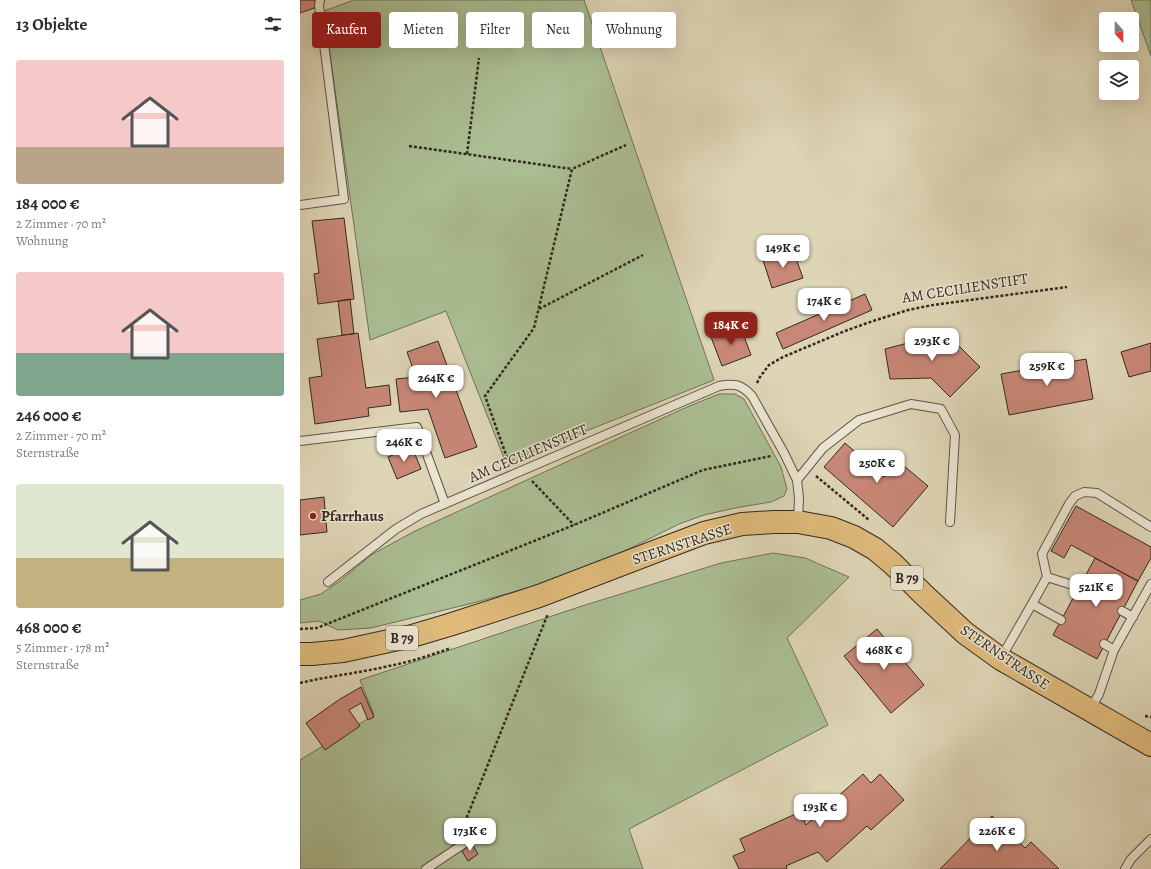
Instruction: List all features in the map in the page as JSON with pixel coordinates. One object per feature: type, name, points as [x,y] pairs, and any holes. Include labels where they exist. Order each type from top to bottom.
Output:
[{"type":"main road","name":"STERNSTRASSE","points":[[300,654],[343,651],[412,636],[539,596],[660,549],[704,534],[742,524],[798,522],[831,528],[854,537],[875,549],[893,564],[965,633],[1001,659],[1151,746]]},
{"type":"lane","points":[[300,205],[344,199],[319,5],[320,0]]},
{"type":"lane","name":"AM CECILIENSTIFT","points":[[328,582],[396,529],[421,514],[719,386],[729,384],[738,385],[746,389],[752,396],[784,453],[797,480],[799,498],[798,522]]},
{"type":"lane","points":[[797,480],[823,448],[859,420],[911,404],[941,409],[955,435],[950,522]]},
{"type":"lane","points":[[300,441],[417,427],[445,504]]},
{"type":"lane","points":[[1001,659],[1047,577],[1042,554],[1069,504],[1075,496],[1084,492],[1097,493],[1151,527]]},
{"type":"lane","points":[[1047,577],[1079,587]]},
{"type":"lane","points":[[1090,711],[1099,694],[1114,650],[1151,584]]},
{"type":"lane","points":[[1032,604],[1061,620]]},
{"type":"lane","points":[[1122,611],[1133,617]]},
{"type":"lane","points":[[1104,644],[1114,650]]},
{"type":"lane","points":[[426,869],[480,833]]},
{"type":"lane","points":[[1126,869],[1131,859],[1151,839]]},
{"type":"path","points":[[467,154],[480,58]]},
{"type":"path","points":[[409,146],[572,169],[626,145]]},
{"type":"path","points":[[514,474],[485,396],[534,328],[572,169]]},
{"type":"path","points":[[539,309],[643,255]]},
{"type":"path","name":"AM CECILIENSTIFT","points":[[752,396],[760,377],[769,365],[783,357],[844,331],[908,310],[933,305],[1067,287]]},
{"type":"path","points":[[300,629],[317,628],[574,525],[703,470],[784,453]]},
{"type":"path","points":[[544,493],[574,525]]},
{"type":"path","points":[[454,850],[547,616],[539,596]]},
{"type":"path","points":[[300,683],[389,666],[456,646]]},
{"type":"green space","points":[[354,0],[584,0],[592,23],[592,48],[600,48],[714,380],[506,463],[446,311],[370,340],[329,48],[381,48],[381,12],[324,11]]},
{"type":"green space","points":[[1131,0],[1151,0],[1151,56],[1139,22],[1139,12],[1135,12]]},
{"type":"green space","points":[[719,394],[735,394],[744,399],[781,467],[787,489],[784,496],[771,502],[704,515],[679,524],[601,562],[531,587],[473,603],[371,628],[338,630],[319,621],[300,623],[300,600],[321,594],[340,581],[371,555],[415,531],[687,407]]},
{"type":"green space","points":[[773,553],[805,558],[849,577],[787,638],[828,725],[629,829],[643,869],[300,869],[300,760],[374,715],[360,680],[582,606],[721,563]]},
{"type":"building","points":[[300,0],[314,0],[317,7],[300,13]]},
{"type":"building","points":[[344,218],[354,299],[318,304],[314,274],[319,273],[312,221]]},
{"type":"building","points":[[793,250],[803,278],[772,288],[763,260]]},
{"type":"building","points":[[865,294],[872,310],[783,349],[776,333]]},
{"type":"building","points":[[350,299],[354,334],[342,335],[338,301]]},
{"type":"building","points":[[740,326],[751,355],[722,366],[711,337]]},
{"type":"building","points":[[358,333],[366,388],[389,385],[391,405],[368,408],[369,416],[315,424],[309,378],[322,376],[317,339]]},
{"type":"building","points":[[946,333],[980,367],[950,397],[931,378],[890,379],[885,349]]},
{"type":"building","points":[[438,341],[477,447],[445,458],[428,409],[400,412],[396,379],[416,377],[407,352]]},
{"type":"building","points":[[1151,343],[1151,371],[1129,377],[1121,352]]},
{"type":"building","points":[[1086,359],[1093,399],[1009,415],[1001,374]]},
{"type":"building","points":[[845,443],[884,477],[898,461],[928,486],[893,527],[824,467]]},
{"type":"building","points":[[412,447],[421,469],[397,479],[388,457]]},
{"type":"building","name":"Pfarrhaus","points":[[324,497],[327,532],[300,535],[300,500]]},
{"type":"building","points":[[1076,506],[1151,547],[1151,558],[1138,581],[1071,545],[1064,558],[1051,551]]},
{"type":"building","points":[[1095,558],[1138,581],[1097,659],[1053,635]]},
{"type":"building","points":[[877,629],[924,685],[891,713],[844,656]]},
{"type":"building","points":[[361,687],[374,717],[368,720],[361,703],[349,710],[360,726],[325,750],[306,723],[340,699]]},
{"type":"building","points":[[863,774],[871,783],[880,774],[904,800],[871,830],[867,826],[827,862],[818,852],[786,866],[787,869],[739,869],[733,856],[745,851],[740,839],[800,812],[806,825]]},
{"type":"building","points":[[992,816],[1025,848],[1031,842],[1059,869],[940,869]]},
{"type":"building","points":[[472,844],[478,854],[468,861],[462,851]]},
{"type":"place","name":"Pfarrhaus","points":[[313,516]]}]
